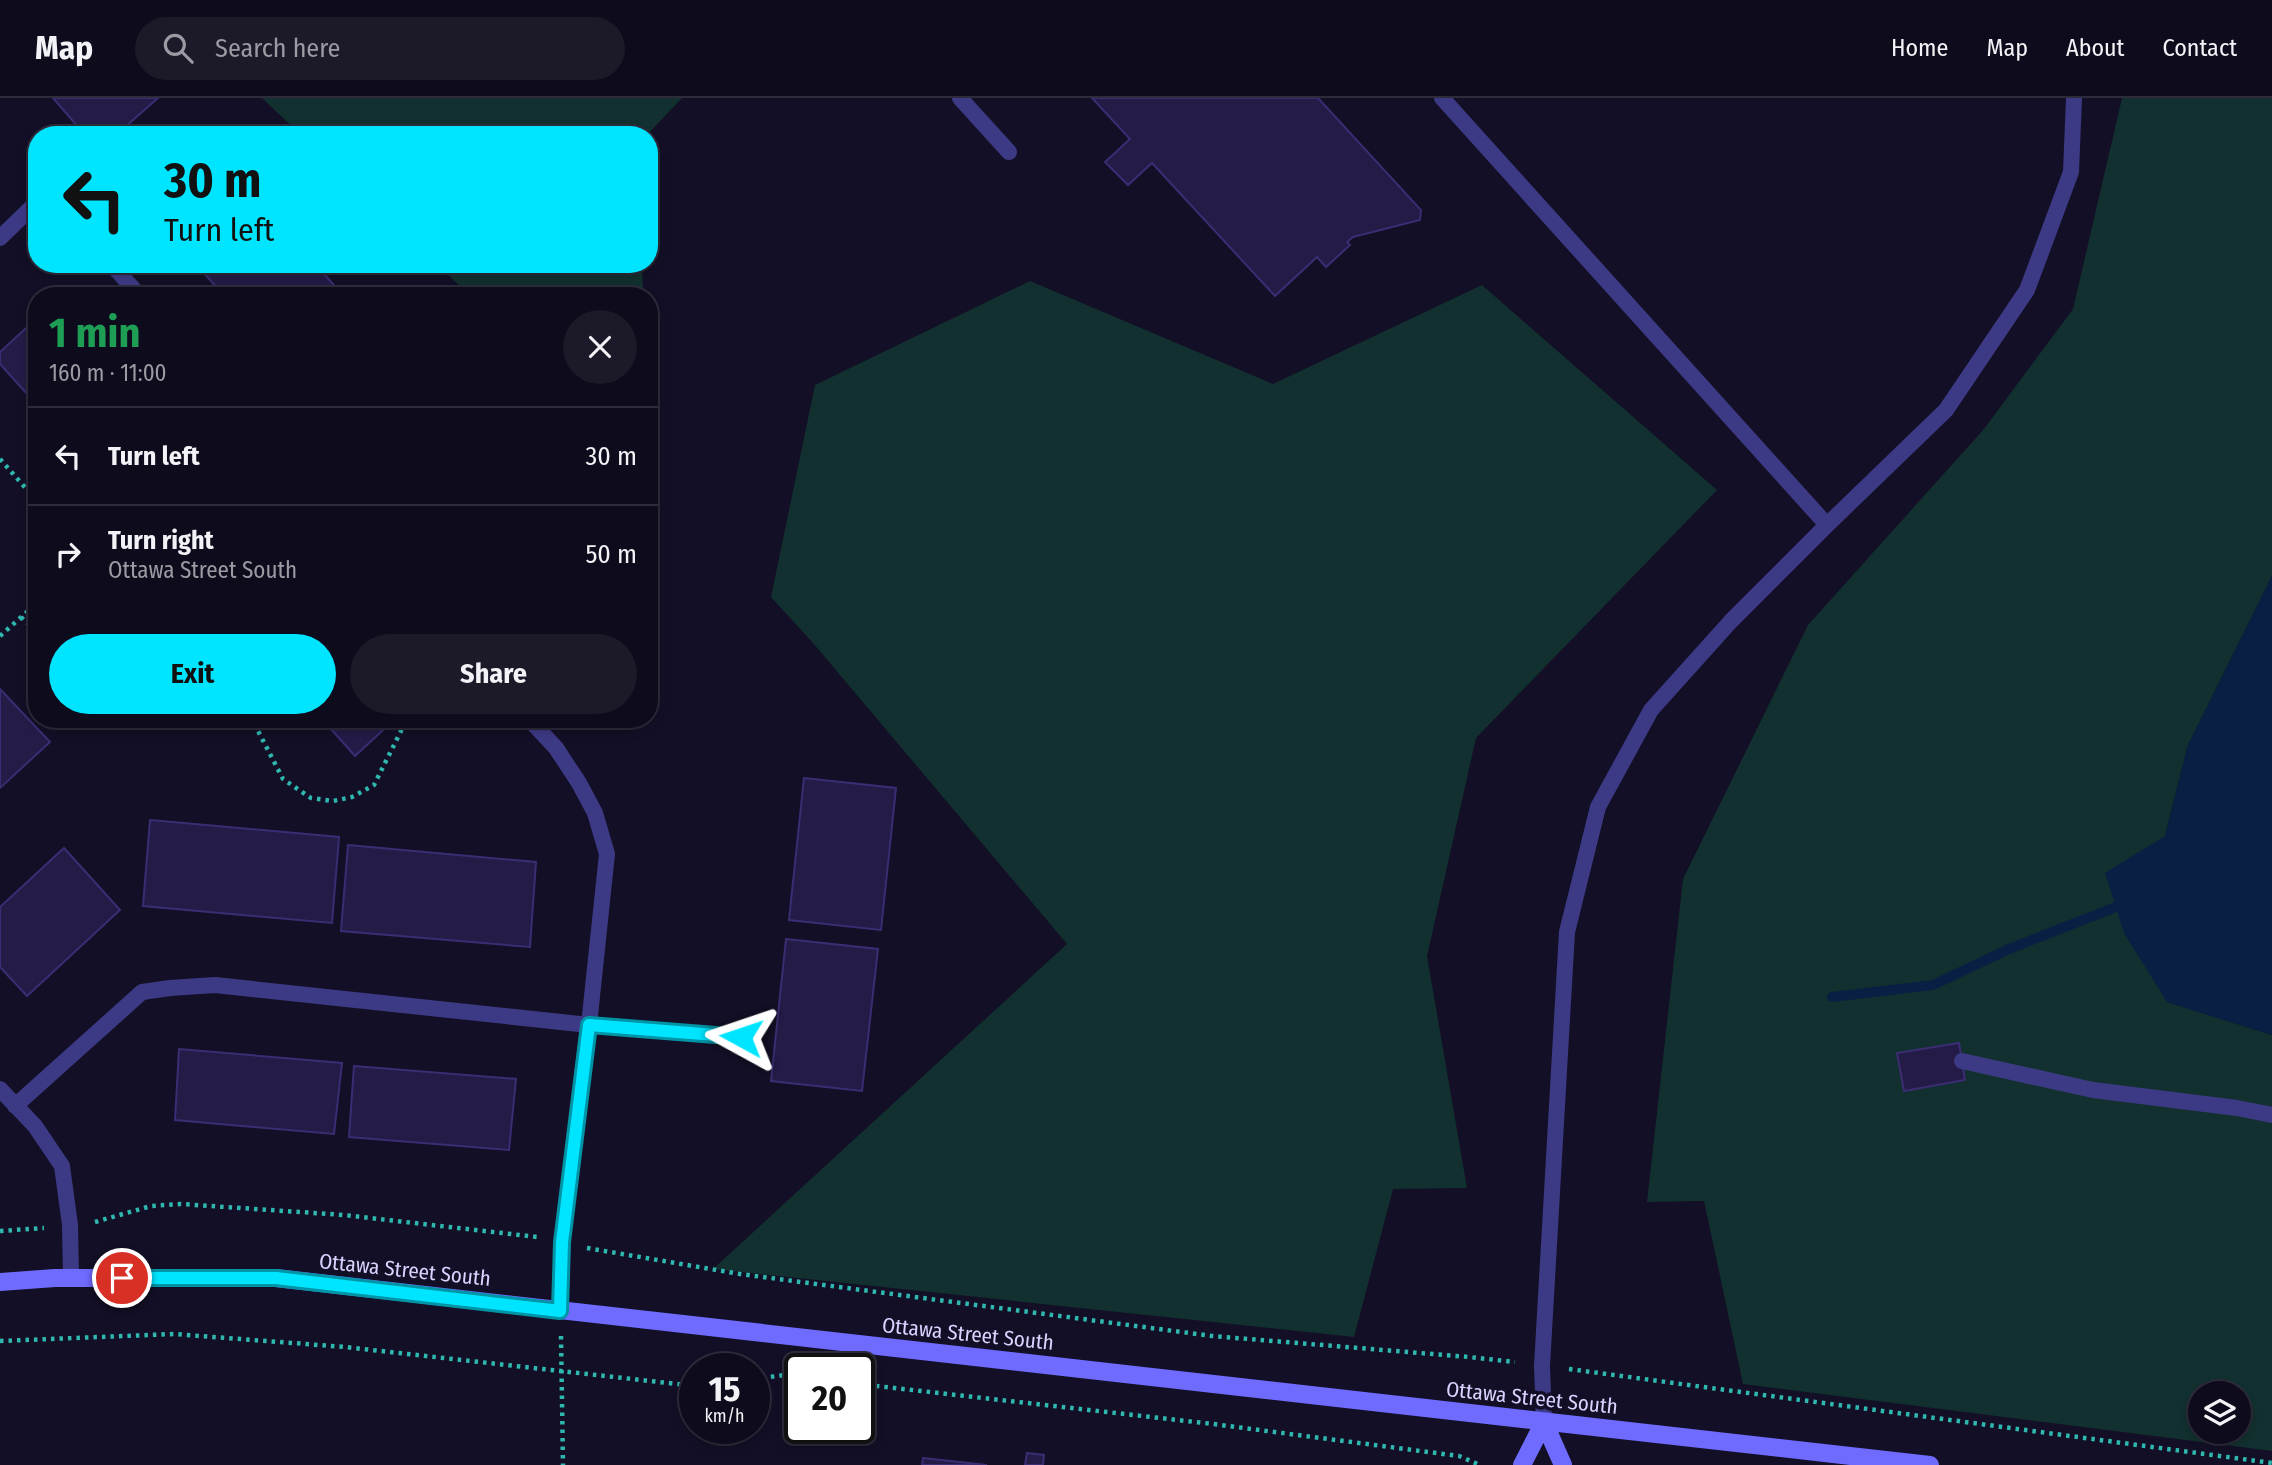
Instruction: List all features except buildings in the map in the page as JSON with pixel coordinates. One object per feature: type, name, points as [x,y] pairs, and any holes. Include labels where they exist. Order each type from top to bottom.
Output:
[{"type":"main road","name":"Ottawa Street South","points":[[0,1282],[71,1278],[276,1278],[1930,1465]]},
{"type":"main road","points":[[1522,1465],[1544,1422]]},
{"type":"main road","points":[[1544,1422],[1563,1465]]},
{"type":"lane","points":[[960,98],[1009,152]]},
{"type":"lane","points":[[1442,98],[1827,525]]},
{"type":"lane","points":[[1544,1422],[1542,1366],[1567,932],[1598,807],[1651,709],[1731,621],[1946,411],[2027,290],[2071,172],[2074,98]]},
{"type":"lane","points":[[0,238],[28,211]]},
{"type":"lane","points":[[119,273],[132,287]]},
{"type":"lane","points":[[537,728],[556,748],[579,783],[595,813],[607,854],[562,1242],[560,1311]]},
{"type":"lane","points":[[15,1106],[142,992],[170,988],[215,985],[589,1025],[741,1037]]},
{"type":"lane","points":[[1962,1061],[2093,1090],[2272,1115]]},
{"type":"lane","points":[[0,1088],[35,1126],[62,1166],[70,1225],[71,1278]]},
{"type":"path","points":[[0,458],[28,491]]},
{"type":"path","points":[[0,636],[28,611]]},
{"type":"path","points":[[22,617],[28,624]]},
{"type":"path","points":[[257,728],[284,779],[311,797],[333,801],[352,797],[374,785],[402,728]]},
{"type":"path","points":[[102,1222],[151,1206],[181,1204],[344,1215],[529,1235]]},
{"type":"path","points":[[0,1231],[42,1228]]},
{"type":"path","points":[[587,1248],[740,1274],[1212,1336],[1469,1357]]},
{"type":"path","points":[[560,1311],[563,1465]]},
{"type":"path","points":[[0,1341],[173,1334],[345,1347],[679,1384]]},
{"type":"path","points":[[1605,1374],[2272,1464]]},
{"type":"path","points":[[875,1386],[1295,1434],[1459,1456],[1480,1465]]},
{"type":"green space","points":[[262,98],[682,98],[656,126],[292,126]]},
{"type":"green space","points":[[2122,98],[2272,98],[2272,576],[2188,745],[2165,836],[2167,1002],[2272,1035],[2272,1451],[2217,1444],[2251,1444],[2251,1381],[2188,1381],[2188,1440],[1743,1384],[1704,1201],[1647,1202],[1683,879],[1808,625],[1984,429],[2073,309]]},
{"type":"green space","points":[[446,273],[642,273],[643,287],[461,287]]},
{"type":"green space","points":[[1030,281],[1273,384],[1482,285],[1717,490],[1476,738],[1427,956],[1467,1188],[1393,1189],[1354,1337],[713,1269],[1067,944],[813,643],[771,597],[815,385]]},
{"type":"water","points":[[2272,576],[2272,1035],[2167,1002],[2124,933],[2105,873],[2165,836],[2188,745]]},
{"type":"waterway","points":[[1832,997],[1933,985],[2009,949],[2116,907]]},
{"type":"route","points":[[122,1278],[276,1278],[560,1311],[562,1242],[589,1025],[741,1037]]}]
